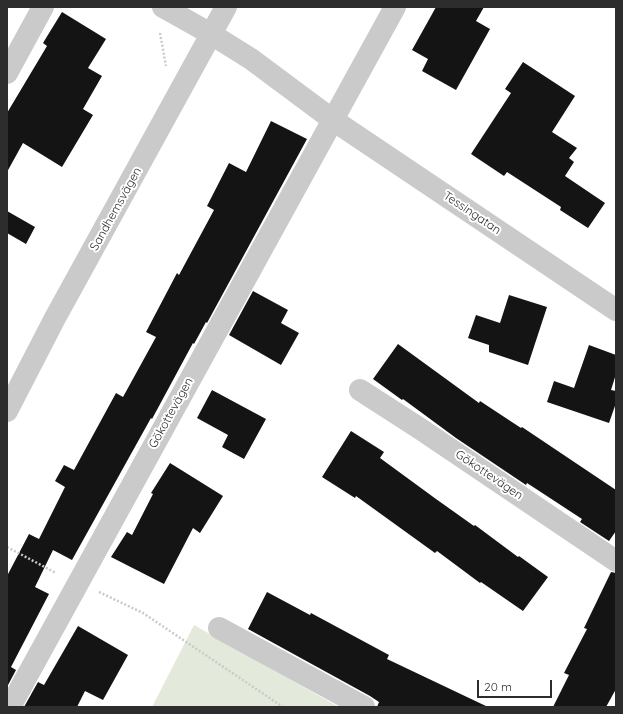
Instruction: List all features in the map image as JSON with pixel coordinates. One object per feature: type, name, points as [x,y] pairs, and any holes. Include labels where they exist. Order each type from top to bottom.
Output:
[{"type":"street","points":[[7,73],[43,7]]},
{"type":"street","name":"Tessingatan","points":[[163,7],[251,59],[333,120],[614,305]]},
{"type":"street","name":"Sandhemsvägen","points":[[7,411],[55,318],[226,7]]},
{"type":"street","points":[[333,120],[395,7]]},
{"type":"street","name":"Gökottevägen","points":[[10,707],[333,120]]},
{"type":"street","name":"Gökottevägen","points":[[360,390],[616,561]]},
{"type":"street","points":[[219,628],[364,707]]},
{"type":"path","points":[[7,547],[66,577],[143,613],[283,707]]},
{"type":"green space","points":[[194,625],[339,707],[152,707]]},
{"type":"building","points":[[436,7],[484,7],[476,21],[490,29],[456,90],[422,71],[428,59],[412,50]]},
{"type":"building","points":[[62,12],[106,39],[88,68],[102,76],[83,109],[93,115],[62,167],[23,143],[7,172],[7,113],[47,46],[43,43]]},
{"type":"building","points":[[523,62],[575,96],[552,132],[577,148],[569,158],[574,162],[565,176],[605,203],[588,228],[560,210],[561,207],[507,172],[504,176],[471,154],[511,93],[505,89]]},
{"type":"building","points":[[271,121],[307,139],[207,323],[206,322],[194,344],[193,343],[152,419],[151,418],[72,560],[53,550],[35,587],[49,594],[11,667],[16,670],[7,687],[7,576],[29,534],[39,539],[65,487],[55,481],[64,465],[74,470],[116,393],[123,397],[156,337],[146,332],[177,273],[179,275],[214,210],[207,206],[229,163],[246,172]]},
{"type":"building","points":[[7,211],[35,227],[26,244],[7,233]]},
{"type":"building","points":[[253,291],[288,310],[281,323],[299,333],[281,365],[229,335]]},
{"type":"building","points":[[509,295],[547,307],[528,365],[489,352],[489,345],[468,338],[476,315],[500,323]]},
{"type":"building","points":[[398,344],[479,403],[480,401],[521,428],[522,427],[616,490],[616,531],[609,541],[580,522],[582,519],[527,483],[526,485],[456,438],[373,379]]},
{"type":"building","points":[[589,345],[616,355],[616,374],[611,390],[616,391],[616,403],[609,423],[547,402],[554,381],[574,388]]},
{"type":"building","points":[[212,390],[266,419],[244,459],[222,447],[228,435],[197,418]]},
{"type":"building","points":[[351,431],[384,452],[380,458],[548,577],[523,611],[481,582],[480,583],[437,551],[435,553],[356,496],[355,498],[322,477]]},
{"type":"building","points":[[170,463],[223,496],[200,533],[193,528],[164,584],[111,557],[127,532],[132,535],[153,494],[151,493]]},
{"type":"building","points":[[611,572],[616,573],[616,689],[606,707],[553,707],[569,675],[564,673],[587,629],[584,628]]},
{"type":"building","points":[[267,592],[310,615],[311,613],[389,655],[387,659],[488,707],[377,707],[379,702],[370,696],[248,629]]},
{"type":"building","points":[[78,626],[128,655],[103,700],[85,691],[77,707],[24,707],[38,682],[44,685]]}]
